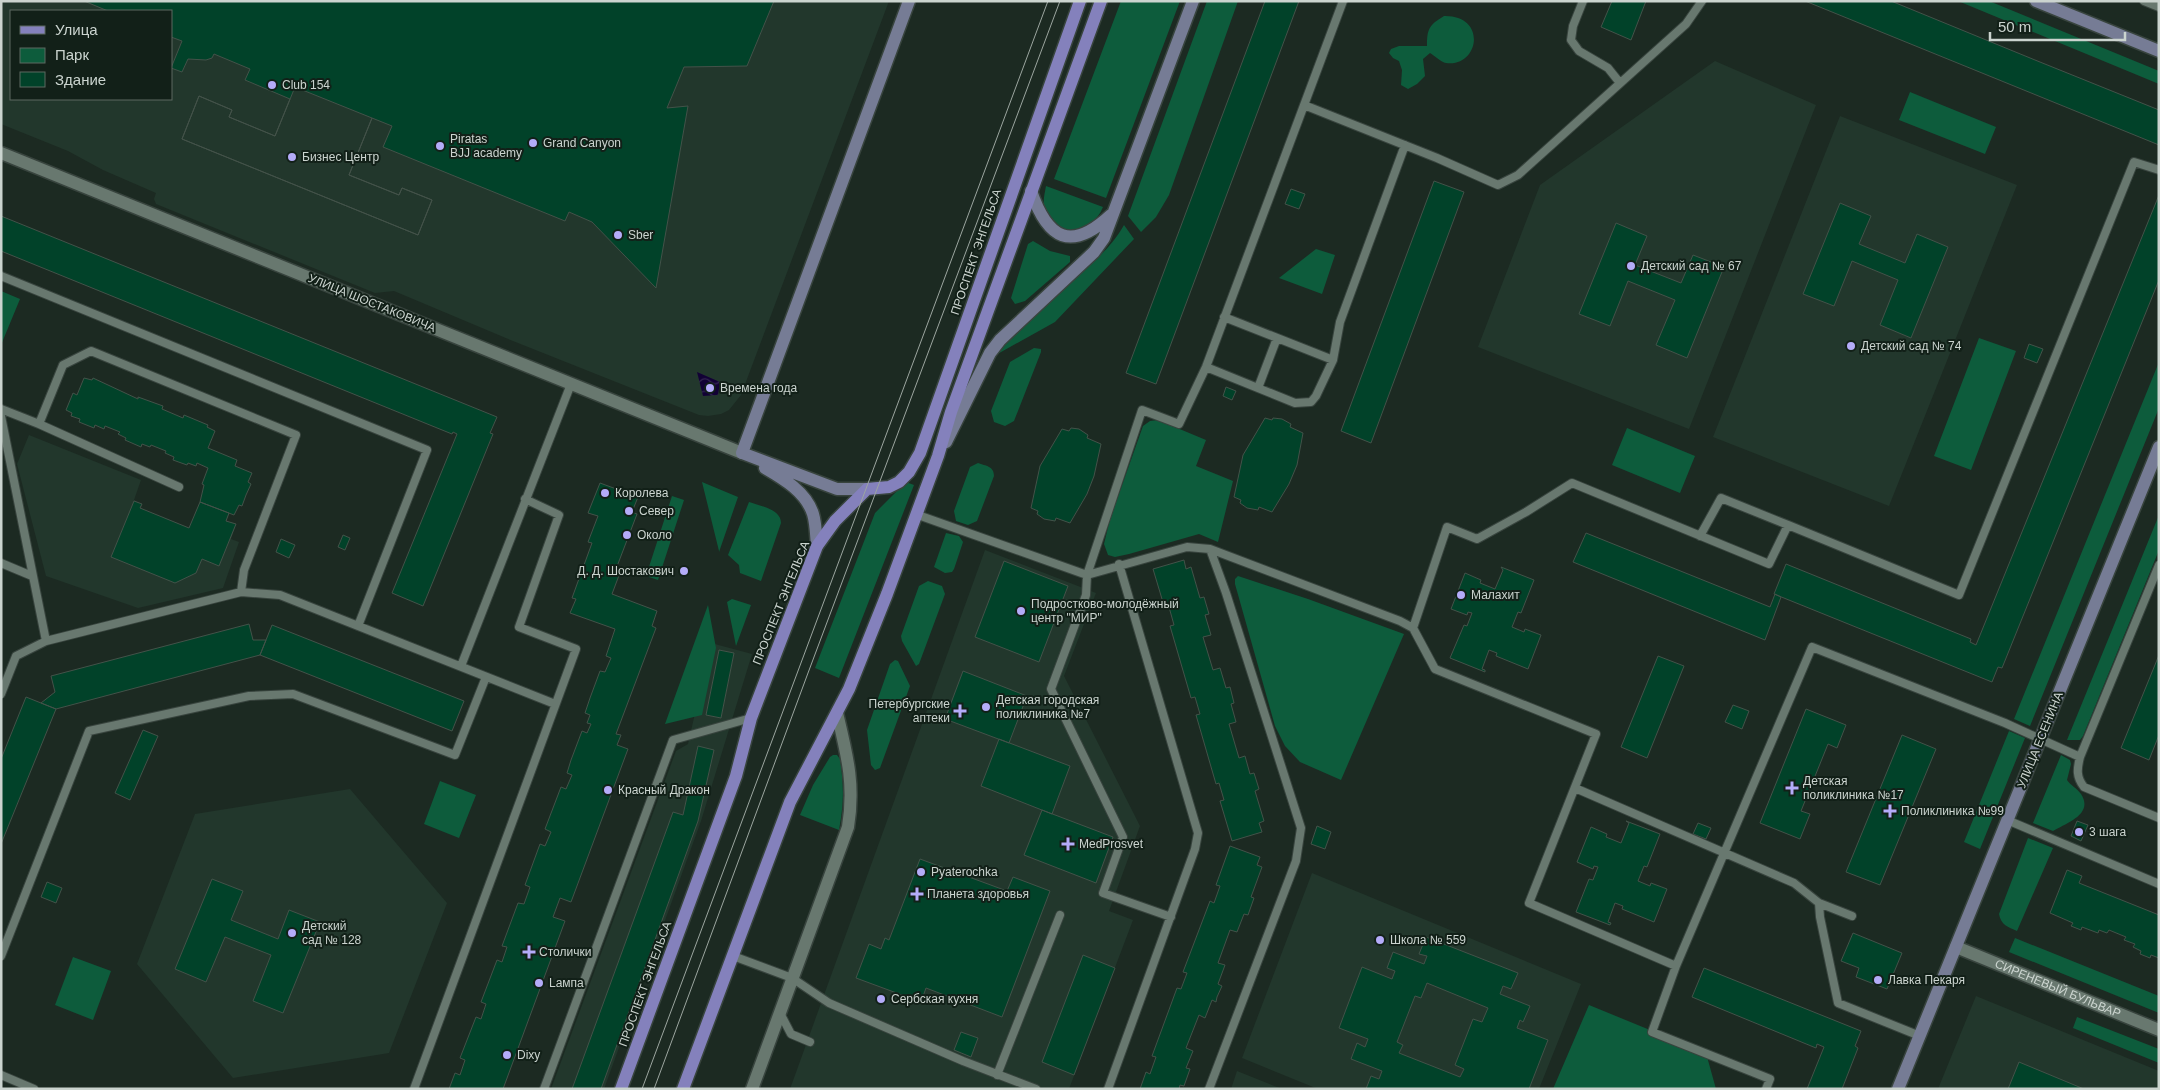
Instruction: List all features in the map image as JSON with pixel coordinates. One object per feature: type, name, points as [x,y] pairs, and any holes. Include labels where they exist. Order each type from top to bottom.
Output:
[{"type":"main road","points":[[742,453],[910,1]]},
{"type":"main road","name":"ПРОСПЕКТ ЭНГЕЛЬСА","points":[[621,1089],[736,776],[751,718],[817,546],[836,521],[867,489],[889,487],[899,482],[909,472],[920,452],[1080,1]]},
{"type":"main road","points":[[683,1089],[790,802],[850,689],[918,515],[938,456],[950,412],[1101,1]]},
{"type":"main road","points":[[938,456],[990,353],[1008,331],[1094,252],[1104,238],[1193,1]]},
{"type":"main road","points":[[2036,1],[2057,5],[2159,51]]},
{"type":"main road","points":[[1031,191],[1044,221],[1051,229],[1062,235],[1078,237],[1089,233],[1115,211]]},
{"type":"main road","name":"УЛИЦА ЕСЕНИНА","points":[[1898,1089],[2159,447]]},
{"type":"main road","name":"УЛИЦА ШОСТАКОВИЧА","points":[[742,453],[836,489],[867,489]]},
{"type":"main road","name":"УЛИЦА ШОСТАКОВИЧА","points":[[742,453],[789,483],[805,498],[814,514],[817,546]]},
{"type":"street","name":"УЛИЦА ШОСТАКОВИЧА","points":[[1,153],[742,453]]},
{"type":"street","points":[[752,1089],[848,827],[852,805],[852,784],[837,713]]},
{"type":"street","name":"СИРЕНЕВЫЙ БУЛЬВАР","points":[[1956,947],[2159,1030]]},
{"type":"lane","points":[[1171,917],[1103,893],[1123,837],[1051,689],[1086,595],[1087,575],[1142,410],[1179,424],[1206,367],[1343,1]]},
{"type":"lane","points":[[1583,1],[1573,26],[1571,40],[1579,51],[1608,68],[1620,83]]},
{"type":"lane","points":[[1304,105],[1406,145],[1498,185],[1518,175],[1686,24],[1702,1]]},
{"type":"lane","points":[[2144,1],[2159,8]]},
{"type":"lane","points":[[1206,367],[1295,403],[1311,402],[1316,396],[1332,360],[1340,322],[1406,145]]},
{"type":"lane","points":[[1700,536],[1721,498],[1958,595],[2134,162],[2159,170]]},
{"type":"lane","points":[[1,276],[427,450],[358,626]]},
{"type":"lane","points":[[1224,318],[1332,360]]},
{"type":"lane","points":[[1258,388],[1277,338]]},
{"type":"lane","points":[[39,424],[62,365],[91,351],[296,435],[244,570],[241,592]]},
{"type":"lane","points":[[461,666],[571,384]]},
{"type":"lane","points":[[1,409],[39,424],[179,487]]},
{"type":"lane","points":[[1,416],[46,642]]},
{"type":"lane","points":[[1413,628],[1448,528],[1477,540],[1572,483],[1769,564],[1788,525]]},
{"type":"lane","points":[[414,1089],[576,649],[519,627],[559,514],[525,499]]},
{"type":"lane","points":[[918,515],[1087,575],[1118,564],[1187,547],[1210,549],[1392,617],[1413,628],[1434,669],[1596,734],[1528,902],[1676,966]]},
{"type":"lane","points":[[1209,1089],[1296,861],[1301,828],[1226,593],[1210,549]]},
{"type":"lane","points":[[1,563],[32,576]]},
{"type":"lane","points":[[1108,1089],[1195,849],[1198,833],[1118,564]]},
{"type":"lane","points":[[2159,565],[2077,768],[2078,779],[2084,787],[2159,818]]},
{"type":"lane","points":[[1,694],[16,656],[46,642],[241,592],[280,595],[555,704]]},
{"type":"lane","points":[[1766,1089],[1770,1078],[1652,1032],[1676,966],[1812,646],[2080,757]]},
{"type":"lane","points":[[1,956],[89,731],[249,696],[293,694],[455,755],[486,677]]},
{"type":"lane","points":[[544,1089],[673,740],[751,718]]},
{"type":"lane","points":[[1575,788],[1794,883],[1819,902],[1852,916]]},
{"type":"lane","points":[[2007,820],[2159,884]]},
{"type":"lane","points":[[1819,902],[1820,917],[1838,1003],[1920,1036]]},
{"type":"lane","points":[[997,1075],[1060,916]]},
{"type":"lane","points":[[733,956],[792,978],[829,1003],[997,1075],[1036,1089]]},
{"type":"lane","points":[[780,1013],[791,1034],[810,1042]]},
{"type":"lane","points":[[1,1075],[34,1089]]},
{"type":"shaded area","points":[[1,1],[889,1],[741,395],[729,410],[721,414],[699,415],[513,341],[394,291],[375,293],[156,204],[154,199],[156,193],[103,170],[68,151],[1,124]]},
{"type":"shaded area","name":"Детский сад № 67","points":[[1715,61],[1816,105],[1689,429],[1478,347],[1540,185]]},
{"type":"shaded area","name":"Детский сад № 74","points":[[1840,116],[2017,185],[1889,506],[1713,437]]},
{"type":"shaded area","points":[[29,435],[141,480],[134,500],[142,504],[141,509],[189,528],[200,502],[229,513],[226,521],[236,524],[231,539],[239,542],[223,588],[138,608],[46,576],[17,464]]},
{"type":"shaded area","points":[[985,550],[1096,593],[1064,676],[1140,826],[1109,911],[1133,920],[1069,1089],[790,1089]]},
{"type":"shaded area","points":[[711,643],[752,654],[701,821],[604,1089],[551,1089],[676,751],[688,744]]},
{"type":"shaded area","name":"Детский сад № 128","points":[[350,789],[447,903],[389,1053],[233,1078],[137,964],[195,814]]},
{"type":"shaded area","name":"Школа № 559","points":[[1312,873],[1581,984],[1539,1089],[1318,1089],[1242,1058]]},
{"type":"shaded area","points":[[1976,996],[2159,1071],[2159,1089],[1938,1089]]},
{"type":"shaded area","points":[[1237,1071],[1282,1089],[1231,1089]]},
{"type":"green space","points":[[1121,1],[1180,1],[1106,198],[1054,179]]},
{"type":"green space","points":[[1207,1],[1238,1],[1169,195],[1156,217],[1141,232],[1128,216]]},
{"type":"green space","points":[[1958,1],[1989,1],[2159,71],[2159,84]]},
{"type":"green space","points":[[1444,16],[1458,18],[1468,24],[1473,32],[1474,41],[1471,50],[1466,58],[1457,62],[1446,63],[1430,53],[1423,59],[1425,76],[1408,89],[1401,85],[1402,70],[1399,61],[1389,53],[1391,49],[1399,46],[1427,46],[1430,28]]},
{"type":"green space","points":[[1910,92],[1996,127],[1985,154],[1899,120]]},
{"type":"green space","points":[[1046,186],[1103,207],[1098,217],[1090,224],[1071,230],[1062,229],[1054,224],[1048,216],[1044,205]]},
{"type":"green space","points":[[1124,225],[1134,239],[1055,322],[994,356],[1032,316],[1102,254]]},
{"type":"green space","points":[[1033,241],[1050,251],[1070,256],[1070,262],[1025,301],[1015,304],[1011,298],[1028,244]]},
{"type":"green space","points":[[1316,249],[1335,255],[1322,294],[1279,278]]},
{"type":"green space","points":[[1,291],[20,299],[1,345]]},
{"type":"green space","points":[[1979,338],[2016,351],[1971,470],[1934,456]]},
{"type":"green space","points":[[1034,348],[1041,349],[1041,352],[1014,421],[1005,426],[994,422],[991,411],[1010,362]]},
{"type":"green space","points":[[2159,362],[2159,408],[2030,726],[2014,719]]},
{"type":"green space","points":[[1158,420],[1206,440],[1196,466],[1233,481],[1218,542],[1199,534],[1129,554],[1115,557],[1108,555],[1104,544],[1110,519],[1143,426],[1150,421]]},
{"type":"green space","points":[[1627,428],[1695,456],[1680,493],[1612,465]]},
{"type":"green space","points":[[978,463],[991,468],[994,476],[977,521],[968,525],[956,521],[954,511],[970,467]]},
{"type":"green space","points":[[702,482],[738,497],[719,552],[719,551]]},
{"type":"green space","points":[[906,482],[914,485],[839,678],[815,668],[875,513]]},
{"type":"green space","points":[[672,496],[684,500],[658,580],[646,576]]},
{"type":"green space","points":[[749,502],[774,511],[778,514],[781,523],[761,581],[740,573],[739,565],[728,555]]},
{"type":"green space","points":[[2159,515],[2159,550],[2083,736],[2080,740],[2067,740]]},
{"type":"green space","points":[[946,533],[959,536],[963,542],[954,569],[952,572],[945,573],[934,567]]},
{"type":"green space","points":[[1238,576],[1404,634],[1341,780],[1300,762],[1285,746],[1275,726],[1235,584],[1235,579]]},
{"type":"green space","points":[[928,581],[942,586],[945,594],[919,664],[916,666],[901,636],[919,586]]},
{"type":"green space","points":[[732,599],[751,605],[736,646],[727,602]]},
{"type":"green space","points":[[708,605],[716,648],[702,715],[665,724]]},
{"type":"green space","points":[[895,660],[898,661],[910,686],[880,768],[875,770],[871,765],[867,730],[890,664]]},
{"type":"green space","points":[[2009,731],[2025,738],[1980,849],[1964,842]]},
{"type":"green space","points":[[833,755],[837,755],[840,759],[842,778],[843,803],[839,830],[800,815],[813,785]]},
{"type":"green space","points":[[2061,755],[2070,760],[2071,764],[2067,780],[2081,794],[2084,807],[2077,817],[2053,831],[2033,823]]},
{"type":"green space","points":[[440,781],[476,795],[459,838],[424,824]]},
{"type":"green space","points":[[2028,838],[2053,848],[2017,931],[2003,923],[1999,914]]},
{"type":"green space","points":[[2015,938],[2159,996],[2159,1013],[2009,952]]},
{"type":"green space","points":[[73,957],[111,971],[93,1020],[55,1005]]},
{"type":"green space","points":[[1589,1005],[1706,1053],[1716,1089],[1553,1089]]},
{"type":"green space","points":[[2077,1017],[2159,1049],[2159,1063],[2073,1028]]},
{"type":"water","name":"Времена года","points":[[697,372],[720,382],[718,395],[703,396]]},
{"type":"building","name":"Grand Canyon","points":[[84,1],[774,1],[747,66],[684,67],[667,108],[688,106],[656,288],[592,222],[569,212],[565,221],[383,147],[392,126],[372,118],[349,175],[399,195],[402,188],[432,200],[418,235],[182,139],[199,96],[232,110],[229,117],[275,136],[290,99],[245,80],[250,69],[214,54],[212,58],[206,60],[188,59],[182,72],[172,68],[182,41],[172,37],[172,10],[106,10]]},
{"type":"building","points":[[1265,1],[1299,1],[1156,384],[1126,373]]},
{"type":"building","points":[[1612,1],[1646,1],[1631,40],[1601,27]]},
{"type":"building","points":[[1805,1],[1891,1],[2159,110],[2159,145]]},
{"type":"building","name":"Бизнес Центр","points":[[295,87],[372,118],[349,175],[399,195],[402,188],[432,200],[418,235],[182,139],[199,96],[232,110],[229,117],[275,136]]},
{"type":"building","points":[[1434,181],[1464,192],[1371,443],[1341,431]]},
{"type":"building","points":[[1291,189],[1305,194],[1299,209],[1285,204]]},
{"type":"building","points":[[2159,195],[2159,280],[2002,668],[1998,667],[1992,682],[1774,594],[1786,564],[1971,639],[1970,642],[1976,645]]},
{"type":"building","points":[[1840,203],[1871,216],[1859,244],[1905,263],[1917,234],[1948,247],[1911,338],[1880,325],[1898,280],[1852,261],[1834,306],[1803,294]]},
{"type":"building","points":[[1,216],[497,417],[490,433],[493,434],[423,606],[392,593],[457,434],[453,432],[452,434],[1,251]]},
{"type":"building","points":[[1616,223],[1647,236],[1635,265],[1681,283],[1693,255],[1724,267],[1687,358],[1656,345],[1675,300],[1628,281],[1610,326],[1579,314]]},
{"type":"building","points":[[2029,344],[2043,349],[2037,363],[2024,358]]},
{"type":"building","points":[[84,378],[92,380],[93,378],[138,399],[138,397],[163,406],[162,409],[183,418],[184,415],[208,425],[207,427],[215,431],[208,448],[237,460],[235,466],[252,473],[248,482],[251,484],[242,506],[239,505],[234,515],[200,502],[204,485],[202,484],[208,468],[197,463],[196,466],[188,463],[187,465],[173,460],[174,457],[165,453],[166,451],[151,445],[150,447],[142,444],[141,447],[125,440],[126,438],[118,434],[120,432],[105,426],[104,429],[95,425],[94,428],[79,422],[80,419],[71,416],[72,413],[66,410],[73,393],[77,395]]},
{"type":"building","points":[[1226,387],[1236,391],[1232,400],[1223,396]]},
{"type":"building","points":[[1265,418],[1272,420],[1273,418],[1282,419],[1291,424],[1290,427],[1303,433],[1297,465],[1289,484],[1272,512],[1259,507],[1258,510],[1247,508],[1240,503],[1241,500],[1234,497],[1243,455]]},
{"type":"building","points":[[1071,428],[1079,429],[1088,435],[1087,438],[1101,444],[1094,476],[1087,494],[1070,523],[1056,518],[1055,521],[1044,519],[1037,514],[1038,511],[1031,508],[1040,466],[1062,429],[1069,431]]},
{"type":"building","points":[[600,483],[638,497],[632,512],[637,514],[616,569],[621,570],[612,594],[657,611],[652,626],[656,628],[616,734],[621,735],[617,745],[628,749],[571,902],[560,898],[553,917],[565,921],[503,1089],[449,1089],[455,1073],[460,1075],[465,1060],[460,1058],[476,1017],[481,1019],[486,1004],[481,1002],[497,960],[502,962],[507,947],[502,946],[518,903],[524,904],[530,887],[525,885],[540,844],[545,846],[551,832],[545,829],[561,787],[566,789],[572,775],[567,773],[582,731],[587,733],[591,724],[587,723],[590,715],[585,713],[600,671],[605,672],[611,658],[606,656],[615,629],[570,613],[576,599],[572,598],[592,543],[588,542],[598,516],[588,513]]},
{"type":"building","points":[[134,501],[142,504],[140,508],[189,528],[200,502],[229,513],[226,521],[236,524],[219,566],[202,559],[196,573],[175,583],[111,557]]},
{"type":"building","points":[[1586,533],[1770,607],[1775,594],[1781,597],[1765,640],[1573,562]]},
{"type":"building","points":[[343,535],[350,538],[345,550],[338,547]]},
{"type":"building","points":[[281,539],[295,545],[289,558],[276,552]]},
{"type":"building","points":[[1184,560],[1186,569],[1191,567],[1200,598],[1204,597],[1209,614],[1205,615],[1211,635],[1203,637],[1213,670],[1220,668],[1226,688],[1230,687],[1234,703],[1231,704],[1236,722],[1229,724],[1239,758],[1245,756],[1250,774],[1254,773],[1259,789],[1255,791],[1264,821],[1259,823],[1262,832],[1232,841],[1220,801],[1224,800],[1219,783],[1216,784],[1196,715],[1200,714],[1195,697],[1191,698],[1170,626],[1174,625],[1169,607],[1165,609],[1153,569]]},
{"type":"building","name":"Подростково-молодёжный центр \"МИР\"","points":[[1004,561],[1068,586],[1039,662],[975,637]]},
{"type":"building","points":[[1501,567],[1534,580],[1521,613],[1518,612],[1512,627],[1524,632],[1525,629],[1541,635],[1528,669],[1496,656],[1497,653],[1489,650],[1482,669],[1485,672],[1450,658],[1464,625],[1467,626],[1472,613],[1468,612],[1467,615],[1451,609],[1465,573],[1481,580],[1480,583],[1495,589],[1503,570]]},
{"type":"building","points":[[249,624],[253,640],[266,640],[260,655],[56,709],[41,703],[55,692],[51,676]]},
{"type":"building","points":[[272,625],[464,701],[452,731],[260,655]]},
{"type":"building","points":[[719,650],[734,653],[721,718],[706,715]]},
{"type":"building","points":[[2159,655],[2159,735],[2149,760],[2121,748]]},
{"type":"building","points":[[1658,656],[1684,666],[1647,758],[1621,747]]},
{"type":"building","name":"Детская городская поликлиника №7","points":[[963,671],[1027,696],[1009,743],[945,719]]},
{"type":"building","points":[[26,697],[56,709],[1,844],[1,759]]},
{"type":"building","points":[[1733,705],[1749,711],[1742,729],[1725,722]]},
{"type":"building","name":"Детская поликлиника №17","points":[[1806,709],[1846,725],[1837,748],[1828,744],[1801,811],[1810,814],[1800,839],[1760,823]]},
{"type":"building","points":[[143,730],[158,736],[130,800],[115,793]]},
{"type":"building","name":"Поликлиника №99","points":[[1902,735],[1936,749],[1880,885],[1846,872]]},
{"type":"building","points":[[999,739],[1070,766],[1052,814],[981,786]]},
{"type":"building","points":[[698,746],[714,750],[698,821],[601,1089],[572,1089],[673,812],[683,815]]},
{"type":"building","points":[[1042,810],[1113,837],[1096,883],[1024,855]]},
{"type":"building","points":[[1626,821],[1660,834],[1647,867],[1644,866],[1638,881],[1650,886],[1651,883],[1667,889],[1654,922],[1622,909],[1623,906],[1615,903],[1608,922],[1611,923],[1610,925],[1576,912],[1589,879],[1593,880],[1598,867],[1594,866],[1593,869],[1577,862],[1591,827],[1607,834],[1606,837],[1621,843],[1629,823]]},
{"type":"building","points":[[2077,821],[2088,825],[2081,841],[2071,836]]},
{"type":"building","points":[[1698,823],[1711,828],[1706,839],[1693,834]]},
{"type":"building","points":[[1317,826],[1331,832],[1325,849],[1311,844]]},
{"type":"building","points":[[1230,846],[1260,857],[1257,865],[1262,867],[1251,897],[1254,898],[1248,915],[1244,914],[1237,932],[1230,930],[1218,963],[1225,965],[1218,984],[1222,986],[1216,1002],[1212,1000],[1205,1018],[1199,1015],[1186,1048],[1193,1051],[1186,1068],[1190,1069],[1184,1086],[1180,1085],[1179,1089],[1140,1089],[1146,1072],[1150,1074],[1156,1057],[1152,1056],[1177,988],[1181,989],[1187,973],[1183,972],[1210,901],[1214,903],[1220,886],[1216,885]]},
{"type":"building","points":[[920,859],[1007,891],[1013,877],[1050,891],[1002,1017],[926,988],[921,1002],[856,978],[869,944],[881,949],[885,938],[889,940]]},
{"type":"building","points":[[2067,870],[2082,876],[2079,883],[2159,915],[2159,958],[2151,955],[2150,958],[2140,954],[2141,951],[2133,947],[2135,944],[2124,940],[2126,937],[2109,930],[2107,933],[2099,930],[2098,933],[2082,927],[2081,930],[2071,926],[2073,923],[2050,913]]},
{"type":"building","points":[[212,879],[243,891],[231,920],[278,939],[289,910],[320,922],[283,1013],[253,1001],[271,955],[225,937],[206,982],[175,969]]},
{"type":"building","points":[[47,882],[62,888],[56,903],[41,897]]},
{"type":"building","points":[[1853,933],[1902,953],[1887,989],[1856,977],[1859,968],[1841,961]]},
{"type":"building","points":[[1426,937],[1518,973],[1511,989],[1503,986],[1500,994],[1530,1006],[1523,1022],[1520,1020],[1517,1028],[1548,1040],[1529,1089],[1366,1089],[1371,1076],[1379,1079],[1382,1071],[1351,1059],[1357,1043],[1365,1047],[1368,1039],[1339,1028],[1362,967],[1392,979],[1395,971],[1387,968],[1393,952],[1424,964],[1427,956],[1419,954]],"holes":[[[1427,983],[1488,1008],[1482,1022],[1473,1019],[1455,1065],[1464,1069],[1460,1077],[1399,1053],[1403,1045],[1397,1042],[1415,996],[1421,998]]]},
{"type":"building","points":[[1083,955],[1115,968],[1074,1075],[1042,1062]]},
{"type":"building","points":[[1704,968],[1861,1031],[1855,1046],[1858,1048],[1842,1089],[1807,1089],[1824,1047],[1817,1044],[1816,1048],[1692,997]]},
{"type":"building","points":[[961,1032],[978,1038],[971,1057],[954,1050]]},
{"type":"building","points":[[2019,1062],[2084,1089],[2008,1089]]},
{"type":"tram line","points":[[642,1089],[1048,1]]},
{"type":"tram line","points":[[654,1089],[1060,1]]},
{"type":"place","name":"Club 154","points":[[272,85]]},
{"type":"place","name":"Grand Canyon","points":[[533,143]]},
{"type":"place","name":"Piratas BJJ academy","points":[[440,146]]},
{"type":"place","name":"Бизнес Центр","points":[[292,157]]},
{"type":"place","name":"Sber","points":[[618,235]]},
{"type":"place","name":"Детский сад № 67","points":[[1631,266]]},
{"type":"place","name":"Детский сад № 74","points":[[1851,346]]},
{"type":"place","name":"Времена года","points":[[710,388]]},
{"type":"place","name":"Королева","points":[[605,493]]},
{"type":"place","name":"Север","points":[[629,511]]},
{"type":"place","name":"Около","points":[[627,535]]},
{"type":"place","name":"Д. Д. Шостакович","points":[[684,571]]},
{"type":"place","name":"Малахит","points":[[1461,595]]},
{"type":"place","name":"Подростково-молодёжный центр \"МИР\"","points":[[1021,611]]},
{"type":"place","name":"Детская городская поликлиника №7","points":[[986,707]]},
{"type":"place","name":"Петербургские аптеки","points":[[960,711]]},
{"type":"place","name":"Детская поликлиника №17","points":[[1792,788]]},
{"type":"place","name":"Красный Дракон","points":[[608,790]]},
{"type":"place","name":"Поликлиника №99","points":[[1890,811]]},
{"type":"place","name":"3 шага","points":[[2079,832]]},
{"type":"place","name":"MedProsvet","points":[[1068,844]]},
{"type":"place","name":"Pyaterochka","points":[[921,872]]},
{"type":"place","name":"Планета здоровья","points":[[917,894]]},
{"type":"place","name":"Детский сад № 128","points":[[292,933]]},
{"type":"place","name":"Школа № 559","points":[[1380,940]]},
{"type":"place","name":"Столички","points":[[529,952]]},
{"type":"place","name":"Лавка Пекаря","points":[[1878,980]]},
{"type":"place","name":"Lампа","points":[[539,983]]},
{"type":"place","name":"Сербская кухня","points":[[881,999]]},
{"type":"place","name":"Dixy","points":[[507,1055]]}]
